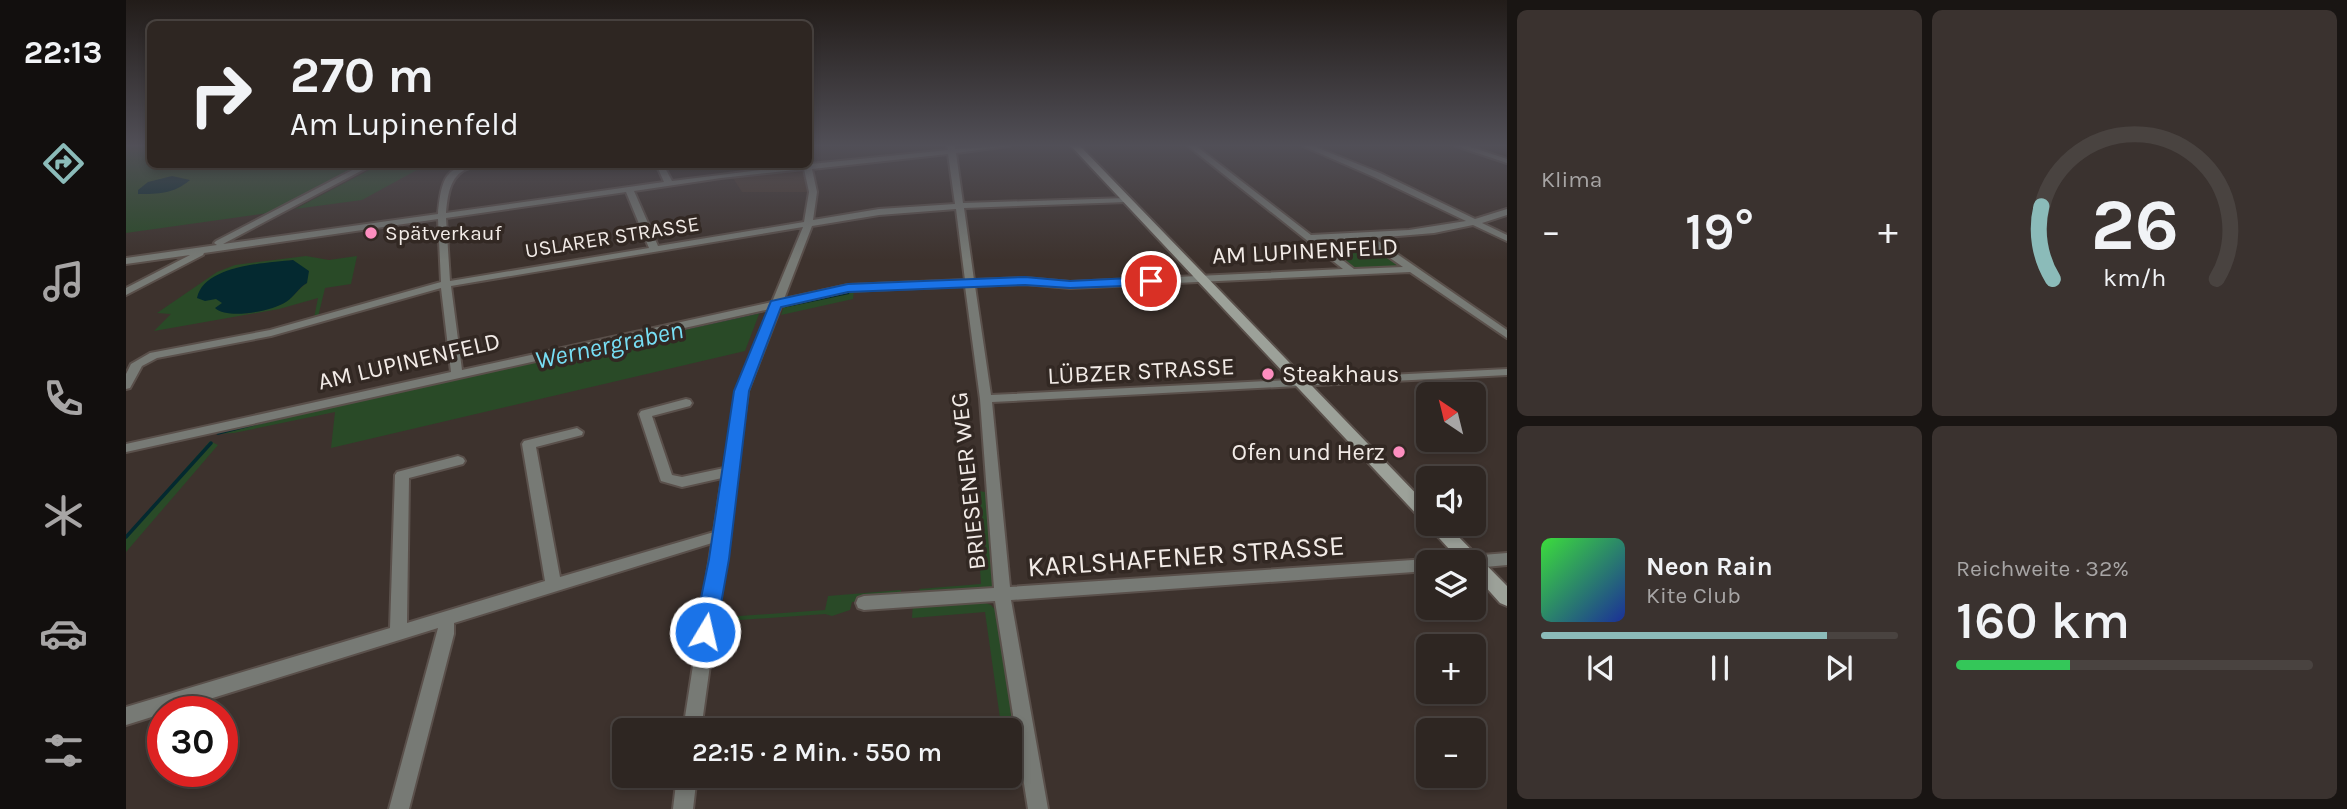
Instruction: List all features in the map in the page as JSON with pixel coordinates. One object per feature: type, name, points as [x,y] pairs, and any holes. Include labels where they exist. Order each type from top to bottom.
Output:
[{"type":"main road","points":[[1111,184],[1416,504]]},
{"type":"main road","points":[[1447,536],[1461,550]]},
{"type":"main road","points":[[1486,576],[1507,598]]},
{"type":"street","points":[[126,292],[333,184]]},
{"type":"street","points":[[447,184],[441,209],[445,285],[457,373]]},
{"type":"street","points":[[126,261],[664,184]]},
{"type":"street","points":[[694,718],[742,391],[808,225],[813,192],[811,184]]},
{"type":"street","name":"BRIESENER WEG","points":[[957,184],[986,399],[1005,595],[1004,611],[1038,809]]},
{"type":"street","points":[[1239,184],[1351,271]]},
{"type":"street","points":[[1394,184],[1507,238]]},
{"type":"street","points":[[629,189],[655,250]]},
{"type":"street","name":"USLARER STRASSE","points":[[126,385],[137,364],[155,355],[271,334],[445,285],[898,209],[1127,200]]},
{"type":"street","points":[[1309,238],[1434,230],[1476,222],[1507,212]]},
{"type":"street","points":[[1365,236],[1507,335]]},
{"type":"street","name":"AM LUPINENFELD","points":[[126,448],[848,288],[1025,281],[1070,285],[1412,269]]},
{"type":"street","name":"LÜBZER STRASSE","points":[[986,399],[1507,372]]},
{"type":"street","points":[[686,404],[645,414],[666,478],[682,482],[730,471]]},
{"type":"street","points":[[554,585],[529,444],[577,432]]},
{"type":"street","points":[[398,633],[402,475],[458,461]]},
{"type":"street","points":[[126,716],[709,538],[721,537]]},
{"type":"street","points":[[1486,561],[1507,559]]},
{"type":"street","name":"KARLSHAFENER STRASSE","points":[[863,603],[1416,566]]},
{"type":"street","points":[[399,809],[446,634],[446,619]]},
{"type":"street","points":[[683,809],[685,788]]},
{"type":"shaded area","points":[[737,184],[806,184],[807,192],[742,192]]},
{"type":"green space","points":[[126,184],[330,184],[275,212],[126,233]]},
{"type":"green space","points":[[343,184],[392,184],[362,200],[295,209]]},
{"type":"green space","points":[[1362,238],[1402,267],[1353,268],[1317,241]]},
{"type":"green space","points":[[306,256],[329,260],[357,256],[351,284],[325,288],[318,317],[314,318],[318,298],[279,309],[154,331],[171,314],[157,313],[217,272],[235,265]],"holes":[[[293,260],[307,283],[281,304],[245,314],[273,295],[253,294],[235,268]]]},
{"type":"green space","points":[[854,290],[853,299],[781,315],[785,303]]},
{"type":"green space","points":[[761,309],[745,351],[331,448],[335,412],[234,433],[214,434],[217,430]]},
{"type":"green space","points":[[210,441],[218,445],[126,552],[126,536]]},
{"type":"green space","points":[[975,490],[989,493],[996,586],[990,590],[922,594],[919,589],[981,584]]},
{"type":"green space","points":[[901,590],[901,596],[852,602],[850,610],[832,616],[825,614],[726,621],[726,617],[825,610],[828,596]]},
{"type":"green space","points":[[983,602],[991,605],[998,613],[1015,716],[1000,718],[985,612],[912,618],[913,603]]},
{"type":"water","points":[[146,184],[185,184],[172,191],[159,193],[138,194],[138,190]]},
{"type":"water","points":[[293,260],[309,271],[307,283],[289,300],[279,305],[239,314],[221,312],[215,308],[222,303],[216,299],[205,301],[197,298],[202,287],[223,272]]},
{"type":"waterway","name":"Wernergraben","points":[[786,306],[848,293]]},
{"type":"waterway","name":"Wernergraben","points":[[596,348],[760,312]]},
{"type":"waterway","name":"Wernergraben","points":[[218,433],[273,419]]},
{"type":"waterway","name":"Wernergraben","points":[[126,537],[211,443]]},
{"type":"place","name":"Spätverkauf","points":[[371,233]]},
{"type":"place","name":"Steakhaus","points":[[1268,374]]},
{"type":"place","name":"Ofen und Herz","points":[[1399,452]]},
{"type":"route","points":[[705,632],[719,559],[742,391],[776,304],[848,288],[1025,281],[1070,285],[1151,281]]}]
